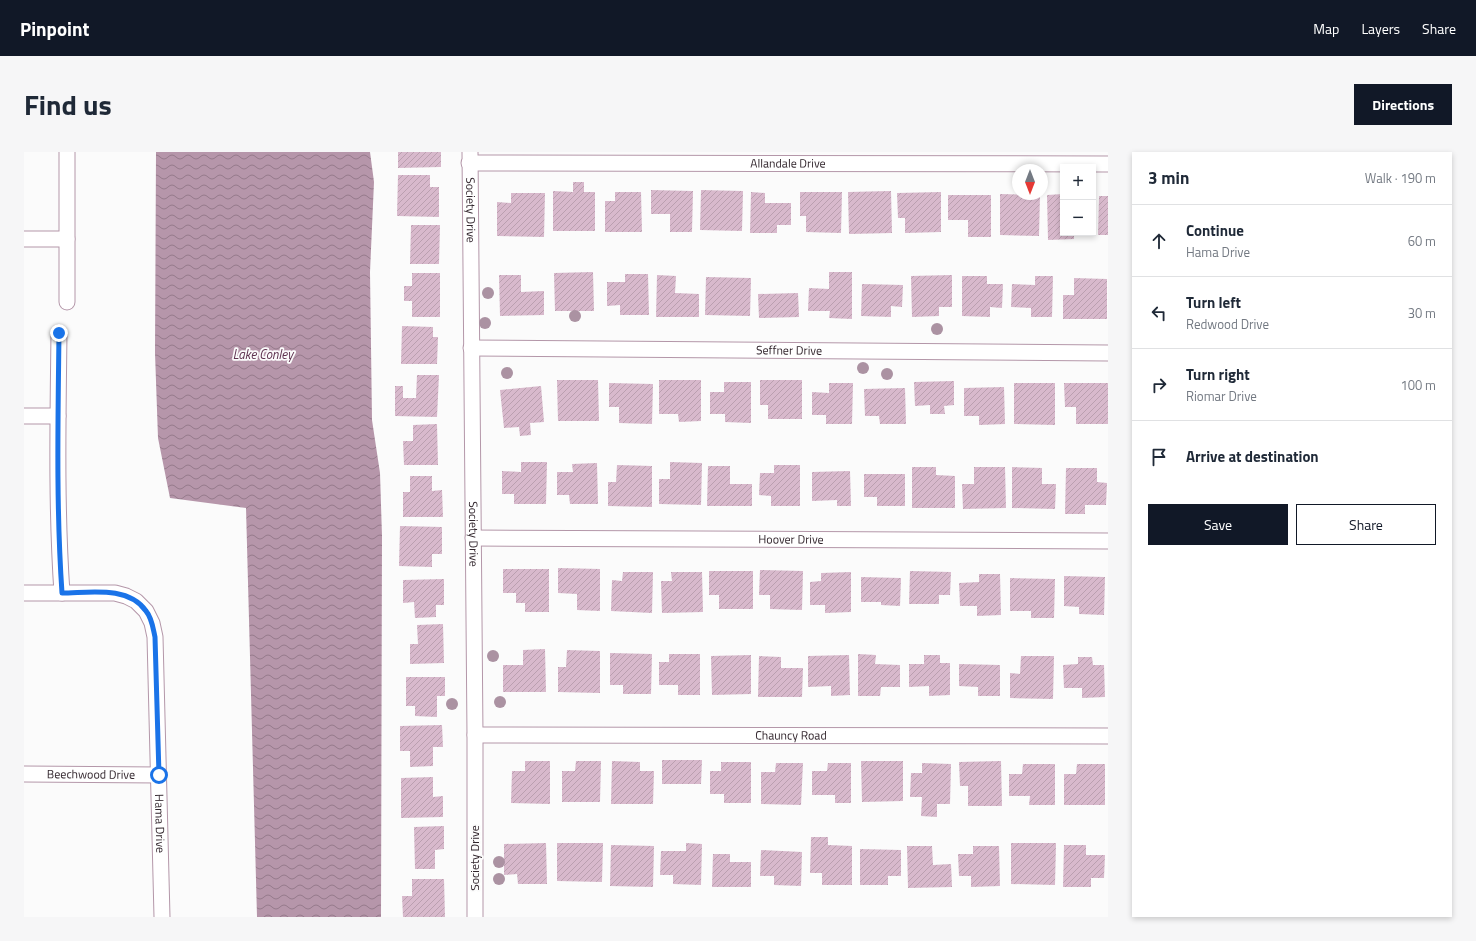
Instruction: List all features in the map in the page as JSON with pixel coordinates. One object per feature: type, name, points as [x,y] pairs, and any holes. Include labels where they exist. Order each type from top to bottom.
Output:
[{"type":"street","points":[[67,152],[67,302]]},
{"type":"street","name":"Allandale Drive","points":[[469,157],[1108,164]]},
{"type":"street","name":"Society Drive","points":[[469,157],[475,734],[475,917]]},
{"type":"street","points":[[24,239],[67,239]]},
{"type":"street","points":[[24,593],[62,593],[59,553],[59,333]]},
{"type":"street","name":"Seffner Drive","points":[[471,348],[1108,352]]},
{"type":"street","points":[[24,416],[58,416]]},
{"type":"street","name":"Hoover Drive","points":[[473,538],[1108,541]]},
{"type":"street","name":"Hama Drive","points":[[62,593],[115,593],[136,601],[146,611],[152,624],[155,637],[162,917]]},
{"type":"street","name":"Chauncy Road","points":[[475,734],[1108,736]]},
{"type":"street","name":"Beechwood Drive","points":[[24,774],[159,775]]},
{"type":"water","name":"Lake Conley","points":[[156,152],[370,152],[374,182],[370,272],[372,420],[380,473],[382,536],[381,917],[257,917],[246,508],[170,498],[158,438],[155,353]]},
{"type":"building","points":[[398,152],[441,152],[441,167],[398,168]]},
{"type":"building","points":[[398,175],[430,175],[430,187],[439,187],[439,217],[397,216]]},
{"type":"building","points":[[573,182],[584,182],[584,192],[595,192],[595,231],[553,231],[553,191],[573,192]]},
{"type":"building","points":[[651,190],[693,191],[692,232],[670,232],[670,214],[651,214]]},
{"type":"building","points":[[701,190],[743,191],[742,231],[700,230]]},
{"type":"building","points":[[891,191],[892,233],[849,234],[848,192]]},
{"type":"building","points":[[615,192],[641,192],[642,232],[605,232],[605,201],[615,201]]},
{"type":"building","points":[[751,192],[765,193],[765,203],[791,203],[791,225],[777,225],[777,233],[750,233]]},
{"type":"building","points":[[800,192],[842,192],[841,233],[806,232],[806,216],[800,216]]},
{"type":"building","points":[[941,192],[941,232],[905,233],[905,218],[898,218],[897,193]]},
{"type":"building","points":[[511,193],[545,193],[544,237],[497,236],[497,202],[511,203]]},
{"type":"building","points":[[1000,194],[1012,194],[1012,200],[1040,200],[1039,236],[1000,235]]},
{"type":"building","points":[[1060,194],[1060,236],[1074,236],[1074,239],[1048,240],[1048,195]]},
{"type":"building","points":[[948,195],[991,195],[991,237],[968,237],[968,220],[948,220]]},
{"type":"building","points":[[1099,196],[1108,196],[1108,235],[1098,235]]},
{"type":"building","points":[[411,225],[440,225],[439,264],[410,264]]},
{"type":"building","points":[[593,272],[594,311],[555,311],[554,273]]},
{"type":"building","points":[[829,272],[852,272],[852,319],[829,318],[830,311],[808,311],[809,288],[829,289]]},
{"type":"building","points":[[412,273],[440,273],[440,317],[412,317],[412,301],[404,301],[404,286],[412,286]]},
{"type":"building","points":[[625,274],[648,274],[649,315],[620,315],[620,305],[607,306],[607,282],[625,282]]},
{"type":"building","points":[[499,275],[521,275],[521,292],[544,291],[544,315],[500,316]]},
{"type":"building","points":[[657,275],[676,276],[675,293],[699,294],[699,317],[656,317]]},
{"type":"building","points":[[952,275],[952,307],[939,307],[939,316],[912,317],[911,276]]},
{"type":"building","points":[[962,276],[987,276],[987,284],[1003,284],[1002,308],[990,307],[990,317],[962,316]]},
{"type":"building","points":[[1035,276],[1053,276],[1052,317],[1031,317],[1031,308],[1011,307],[1012,284],[1035,285]]},
{"type":"building","points":[[706,277],[751,278],[750,316],[705,315]]},
{"type":"building","points":[[1074,278],[1107,279],[1107,319],[1063,319],[1063,295],[1074,295]]},
{"type":"building","points":[[862,284],[903,285],[902,307],[891,306],[891,317],[861,316]]},
{"type":"building","points":[[798,293],[799,317],[759,318],[758,294]]},
{"type":"building","points":[[402,326],[433,327],[433,337],[438,337],[437,364],[401,364]]},
{"type":"building","points":[[417,375],[439,375],[437,417],[395,416],[395,386],[403,386],[403,398],[416,398]]},
{"type":"building","points":[[557,380],[598,380],[599,421],[558,421]]},
{"type":"building","points":[[659,380],[701,380],[701,421],[679,422],[678,414],[659,414]]},
{"type":"building","points":[[760,380],[802,380],[802,419],[768,419],[768,405],[760,405]]},
{"type":"building","points":[[954,381],[954,405],[944,406],[945,414],[930,414],[930,405],[915,406],[914,382]]},
{"type":"building","points":[[724,382],[751,382],[751,423],[725,422],[725,414],[710,414],[710,392],[724,392]]},
{"type":"building","points":[[609,383],[653,384],[652,424],[619,423],[619,407],[609,407]]},
{"type":"building","points":[[829,383],[853,383],[852,424],[826,424],[826,415],[812,415],[812,392],[829,393]]},
{"type":"building","points":[[1014,383],[1055,383],[1055,425],[1014,424]]},
{"type":"building","points":[[1064,383],[1108,383],[1108,424],[1076,424],[1076,407],[1065,407]]},
{"type":"building","points":[[541,386],[544,422],[530,423],[531,435],[520,436],[519,427],[504,428],[500,390]]},
{"type":"building","points":[[1004,387],[1005,424],[979,425],[979,416],[964,416],[964,388]]},
{"type":"building","points":[[905,388],[906,424],[880,424],[879,416],[865,416],[864,389]]},
{"type":"building","points":[[437,424],[438,465],[404,465],[403,441],[413,441],[413,425]]},
{"type":"building","points":[[521,462],[547,462],[546,504],[514,504],[514,494],[502,494],[502,471],[521,472]]},
{"type":"building","points":[[670,462],[702,463],[701,505],[659,504],[659,479],[670,479]]},
{"type":"building","points":[[597,463],[598,504],[570,504],[569,495],[557,495],[557,472],[573,472],[572,464]]},
{"type":"building","points":[[617,465],[652,466],[652,507],[608,506],[608,482],[616,482]]},
{"type":"building","points":[[774,465],[800,465],[800,506],[771,506],[771,496],[759,495],[760,473],[774,473]]},
{"type":"building","points":[[708,466],[730,466],[730,484],[752,484],[752,506],[707,506]]},
{"type":"building","points":[[912,467],[936,467],[936,475],[955,476],[955,508],[912,508]]},
{"type":"building","points":[[974,467],[1005,467],[1006,508],[963,509],[962,484],[974,484]]},
{"type":"building","points":[[1012,467],[1042,468],[1042,484],[1056,484],[1055,509],[1012,508]]},
{"type":"building","points":[[1066,468],[1097,468],[1097,482],[1107,483],[1106,505],[1085,505],[1085,514],[1065,514]]},
{"type":"building","points":[[850,471],[851,506],[837,506],[837,500],[812,501],[812,472]]},
{"type":"building","points":[[864,474],[905,474],[905,506],[877,506],[877,497],[864,497]]},
{"type":"building","points":[[410,476],[432,476],[432,491],[442,490],[443,517],[403,517],[403,492],[410,492]]},
{"type":"building","points":[[400,526],[442,527],[442,554],[432,554],[432,567],[399,566]]},
{"type":"building","points":[[558,568],[600,569],[600,611],[577,610],[577,594],[558,593]]},
{"type":"building","points":[[503,569],[549,569],[549,612],[525,612],[525,603],[516,603],[516,593],[503,593]]},
{"type":"building","points":[[760,570],[803,571],[802,610],[770,609],[770,595],[759,595]]},
{"type":"building","points":[[709,571],[753,571],[753,609],[719,609],[719,595],[709,595]]},
{"type":"building","points":[[910,571],[951,572],[950,595],[939,595],[939,604],[909,604]]},
{"type":"building","points":[[623,572],[653,572],[652,613],[611,611],[612,580],[622,581]]},
{"type":"building","points":[[671,572],[702,572],[703,612],[662,613],[661,581],[672,581]]},
{"type":"building","points":[[851,572],[851,612],[825,613],[825,605],[810,605],[810,582],[821,581],[821,573]]},
{"type":"building","points":[[979,574],[1000,574],[1001,615],[977,616],[977,606],[960,606],[959,583],[979,582]]},
{"type":"building","points":[[1064,576],[1105,577],[1104,615],[1079,614],[1079,607],[1064,606]]},
{"type":"building","points":[[861,577],[901,578],[900,606],[881,605],[881,602],[861,602]]},
{"type":"building","points":[[1010,578],[1055,579],[1054,618],[1031,618],[1031,611],[1010,611]]},
{"type":"building","points":[[444,579],[444,605],[436,605],[436,617],[415,618],[414,602],[403,603],[403,580]]},
{"type":"building","points":[[443,624],[444,663],[410,664],[410,644],[418,644],[417,625]]},
{"type":"building","points":[[545,649],[546,692],[503,692],[503,665],[523,665],[523,650]]},
{"type":"building","points":[[567,650],[600,651],[600,693],[558,692],[558,667],[566,667]]},
{"type":"building","points":[[610,653],[652,654],[651,694],[623,694],[623,685],[610,685]]},
{"type":"building","points":[[669,654],[700,654],[700,695],[678,695],[678,685],[659,685],[659,662],[669,662]]},
{"type":"building","points":[[858,654],[876,655],[875,664],[900,665],[900,687],[881,687],[880,696],[858,696]]},
{"type":"building","points":[[751,655],[751,694],[712,695],[711,656]]},
{"type":"building","points":[[849,655],[850,695],[831,696],[831,686],[808,687],[808,656]]},
{"type":"building","points":[[924,655],[940,655],[940,663],[950,663],[950,695],[929,696],[929,686],[909,687],[909,664],[924,664]]},
{"type":"building","points":[[759,656],[781,657],[781,668],[803,668],[802,697],[758,697]]},
{"type":"building","points":[[1021,656],[1054,656],[1053,699],[1010,698],[1010,673],[1020,674]]},
{"type":"building","points":[[1078,657],[1092,657],[1093,665],[1104,665],[1105,697],[1082,698],[1082,688],[1064,688],[1063,665],[1078,664]]},
{"type":"building","points":[[959,664],[1000,665],[1000,696],[978,696],[978,687],[959,686]]},
{"type":"building","points":[[406,677],[445,677],[445,696],[437,696],[437,717],[415,716],[415,706],[406,706]]},
{"type":"building","points":[[442,725],[443,747],[433,747],[433,766],[410,767],[410,751],[400,751],[400,726]]},
{"type":"building","points":[[662,760],[702,760],[701,784],[662,784]]},
{"type":"building","points":[[525,761],[550,761],[550,804],[511,803],[512,771],[525,771]]},
{"type":"building","points":[[576,761],[601,761],[600,802],[562,802],[562,771],[575,771]]},
{"type":"building","points":[[612,761],[640,762],[640,771],[654,771],[653,804],[611,804]]},
{"type":"building","points":[[861,761],[903,761],[903,801],[862,802]]},
{"type":"building","points":[[1001,761],[1002,806],[968,806],[968,786],[960,786],[959,762]]},
{"type":"building","points":[[721,762],[751,762],[751,803],[724,803],[724,794],[710,794],[710,771],[721,771]]},
{"type":"building","points":[[776,763],[803,763],[801,805],[761,804],[761,772],[775,772]]},
{"type":"building","points":[[828,763],[851,763],[851,803],[835,803],[835,795],[812,795],[812,771],[827,771]]},
{"type":"building","points":[[922,763],[951,764],[950,804],[937,804],[937,817],[921,816],[922,797],[910,797],[911,773],[922,773]]},
{"type":"building","points":[[1023,764],[1055,764],[1055,805],[1029,805],[1030,796],[1009,796],[1009,774],[1022,774]]},
{"type":"building","points":[[1077,764],[1105,764],[1105,805],[1064,805],[1064,774],[1076,774]]},
{"type":"building","points":[[433,777],[433,797],[443,796],[443,817],[401,818],[401,778]]},
{"type":"building","points":[[444,826],[444,849],[435,850],[435,869],[415,869],[414,827]]},
{"type":"building","points":[[811,837],[828,837],[828,845],[852,846],[852,885],[822,885],[822,873],[810,873]]},
{"type":"building","points":[[546,843],[547,884],[518,884],[517,874],[504,875],[504,844]]},
{"type":"building","points":[[557,843],[603,843],[602,882],[557,881]]},
{"type":"building","points":[[686,843],[702,844],[701,885],[673,884],[673,875],[660,875],[661,851],[686,851]]},
{"type":"building","points":[[1011,843],[1056,843],[1055,885],[1011,884]]},
{"type":"building","points":[[611,845],[654,846],[653,887],[610,886]]},
{"type":"building","points":[[1064,845],[1086,845],[1086,855],[1105,855],[1104,878],[1091,878],[1091,887],[1063,887]]},
{"type":"building","points":[[907,846],[932,846],[933,865],[951,864],[952,887],[908,888]]},
{"type":"building","points":[[973,846],[999,846],[1000,886],[971,887],[971,876],[959,876],[958,854],[973,854]]},
{"type":"building","points":[[860,849],[901,850],[901,876],[888,876],[888,885],[860,885]]},
{"type":"building","points":[[761,850],[802,852],[801,886],[774,885],[774,876],[760,876]]},
{"type":"building","points":[[713,854],[730,854],[730,862],[751,862],[751,887],[712,887]]},
{"type":"building","points":[[412,879],[444,879],[445,917],[403,917],[402,896],[412,896]]},
{"type":"route","points":[[59,333],[59,553],[62,593],[115,593],[136,601],[146,611],[152,624],[155,637],[159,775]]}]
